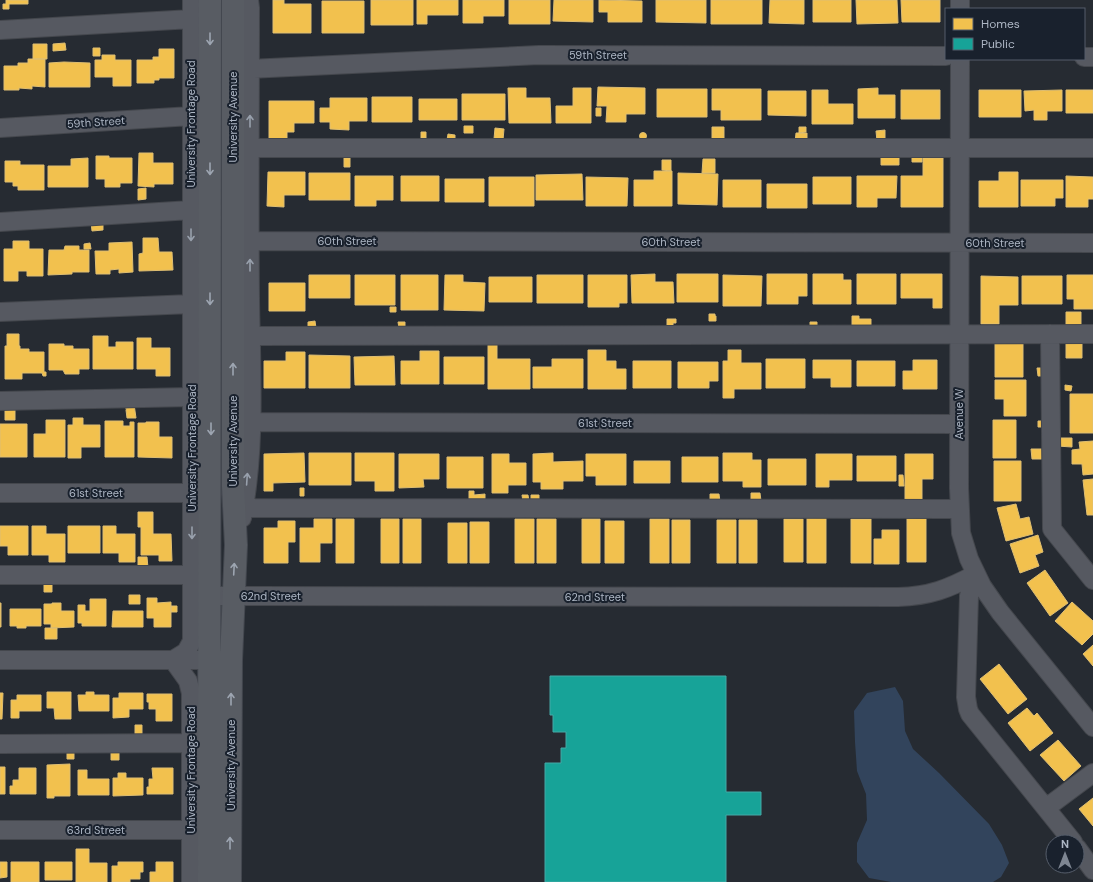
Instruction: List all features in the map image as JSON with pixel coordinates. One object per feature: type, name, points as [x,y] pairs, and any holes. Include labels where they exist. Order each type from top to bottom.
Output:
[{"type":"main road","name":"University Avenue","points":[[209,882],[210,688],[220,660],[233,596],[236,544],[233,486],[233,0]]},
{"type":"main road","name":"University Avenue","points":[[196,5],[210,596],[220,660],[230,882]]},
{"type":"street","points":[[236,544],[246,496],[251,422],[249,0]]},
{"type":"street","points":[[0,30],[196,5]]},
{"type":"street","name":"University Frontage Road","points":[[191,882],[191,693],[188,681],[173,660],[186,652],[192,641],[191,116],[196,5]]},
{"type":"street","name":"59th Street","points":[[250,69],[539,55],[945,56]]},
{"type":"street","name":"Avenue W","points":[[960,60],[959,424],[961,532],[970,559],[982,586],[1000,612],[1093,727]]},
{"type":"street","name":"59th Street","points":[[0,128],[191,116]]},
{"type":"street","points":[[250,148],[1093,148]]},
{"type":"street","points":[[0,222],[191,210]]},
{"type":"street","name":"60th Street","points":[[250,241],[1093,243]]},
{"type":"street","points":[[0,312],[191,304]]},
{"type":"street","points":[[250,336],[959,333],[1093,334]]},
{"type":"street","points":[[1050,334],[1052,529],[1093,580]]},
{"type":"street","points":[[0,401],[192,397]]},
{"type":"street","name":"61st Street","points":[[251,422],[959,424]]},
{"type":"street","name":"61st Street","points":[[0,493],[192,493]]},
{"type":"street","points":[[244,508],[960,509]]},
{"type":"street","points":[[976,574],[969,596],[966,697],[968,709],[970,714],[1067,834]]},
{"type":"street","name":"62nd Street","points":[[210,596],[898,597],[925,595],[957,584],[976,574]]},
{"type":"street","points":[[0,575],[192,575]]},
{"type":"street","points":[[0,660],[220,660]]},
{"type":"street","points":[[0,744],[191,743],[210,688]]},
{"type":"street","points":[[1046,808],[1093,773]]},
{"type":"street","name":"63rd Street","points":[[0,830],[191,830]]},
{"type":"street","points":[[1085,859],[1093,870]]},
{"type":"water","points":[[895,687],[903,701],[905,731],[913,749],[989,824],[1002,845],[1009,863],[1001,877],[993,882],[891,882],[869,878],[857,862],[857,843],[867,820],[866,794],[857,771],[854,711],[867,693]]},
{"type":"building: Homes","points":[[6,0],[28,0],[28,4],[9,4],[9,9],[3,9],[3,4],[6,4]]},
{"type":"building: Homes","points":[[273,0],[284,0],[284,4],[311,4],[311,33],[273,33]]},
{"type":"building: Homes","points":[[371,0],[413,0],[413,25],[371,25]]},
{"type":"building: Homes","points":[[417,0],[458,0],[458,15],[427,15],[427,24],[417,24]]},
{"type":"building: Homes","points":[[463,0],[504,0],[504,16],[483,16],[483,23],[463,23]]},
{"type":"building: Homes","points":[[509,0],[550,0],[550,24],[509,24]]},
{"type":"building: Homes","points":[[554,0],[593,0],[593,22],[553,21]]},
{"type":"building: Homes","points":[[599,0],[642,1],[642,22],[608,22],[608,12],[599,12]]},
{"type":"building: Homes","points":[[656,0],[706,0],[706,23],[656,22]]},
{"type":"building: Homes","points":[[711,0],[762,0],[762,24],[711,24]]},
{"type":"building: Homes","points":[[770,0],[804,0],[804,24],[769,23]]},
{"type":"building: Homes","points":[[813,0],[851,0],[851,22],[813,22]]},
{"type":"building: Homes","points":[[856,0],[897,0],[898,23],[857,24]]},
{"type":"building: Homes","points":[[901,0],[940,0],[940,22],[902,22]]},
{"type":"building: Homes","points":[[322,1],[364,1],[364,33],[322,33]]},
{"type":"building: Homes","points":[[65,43],[66,50],[53,51],[53,44]]},
{"type":"building: Homes","points":[[33,44],[47,44],[47,59],[33,59]]},
{"type":"building: Homes","points":[[93,48],[100,48],[100,56],[93,56]]},
{"type":"building: Homes","points":[[159,49],[174,49],[174,78],[159,78],[159,80],[154,80],[154,83],[137,83],[137,60],[153,60],[153,57],[159,57]]},
{"type":"building: Homes","points":[[102,55],[115,55],[115,60],[131,60],[131,86],[113,86],[113,77],[95,77],[95,60],[102,60]]},
{"type":"building: Homes","points":[[28,59],[45,59],[45,87],[32,86],[32,89],[19,88],[19,90],[4,90],[4,66],[18,66],[18,63],[28,63]]},
{"type":"building: Homes","points":[[49,63],[90,63],[90,87],[49,87]]},
{"type":"building: Homes","points":[[598,87],[645,88],[645,114],[626,114],[626,122],[606,122],[607,106],[597,106]]},
{"type":"building: Homes","points":[[508,88],[526,88],[526,98],[550,98],[551,123],[509,123]]},
{"type":"building: Homes","points":[[573,88],[591,88],[591,123],[556,123],[556,106],[573,106]]},
{"type":"building: Homes","points":[[878,88],[878,95],[895,95],[895,118],[858,118],[858,89]]},
{"type":"building: Homes","points":[[657,89],[707,89],[707,117],[657,117]]},
{"type":"building: Homes","points":[[712,89],[761,89],[761,120],[721,120],[721,110],[712,110]]},
{"type":"building: Homes","points":[[812,90],[828,90],[828,104],[853,104],[853,124],[812,124]]},
{"type":"building: Homes","points":[[901,90],[940,90],[940,119],[901,119]]},
{"type":"building: Homes","points":[[979,90],[1021,90],[1021,117],[979,117]]},
{"type":"building: Homes","points":[[1062,90],[1062,111],[1047,111],[1047,120],[1034,120],[1034,110],[1025,111],[1024,91]]},
{"type":"building: Homes","points":[[1066,90],[1093,90],[1093,113],[1066,113]]},
{"type":"building: Homes","points":[[768,91],[806,91],[806,116],[768,115]]},
{"type":"building: Homes","points":[[462,94],[505,94],[505,120],[462,120]]},
{"type":"building: Homes","points":[[372,97],[412,97],[412,122],[372,122]]},
{"type":"building: Homes","points":[[330,98],[367,98],[367,121],[349,121],[349,130],[330,129],[330,122],[320,122],[320,108],[330,108]]},
{"type":"building: Homes","points":[[419,99],[457,99],[457,120],[419,120]]},
{"type":"building: Homes","points":[[269,101],[314,101],[314,123],[294,123],[294,132],[287,132],[287,142],[269,142]]},
{"type":"building: Homes","points":[[596,108],[601,108],[601,116],[596,116]]},
{"type":"building: Homes","points":[[464,126],[473,126],[473,133],[464,133]]},
{"type":"building: Homes","points":[[712,127],[724,127],[724,140],[712,140]]},
{"type":"building: Homes","points":[[799,127],[806,127],[806,132],[799,133]]},
{"type":"building: Homes","points":[[495,128],[504,129],[503,140],[494,139]]},
{"type":"building: Homes","points":[[885,130],[885,141],[877,141],[876,131]]},
{"type":"building: Homes","points":[[421,132],[426,132],[426,138],[421,138]]},
{"type":"building: Homes","points":[[643,133],[646,136],[643,139],[640,136]]},
{"type":"building: Homes","points":[[796,133],[807,133],[807,143],[795,143]]},
{"type":"building: Homes","points":[[448,134],[455,135],[455,140],[447,140]]},
{"type":"building: Homes","points":[[139,153],[153,153],[153,163],[173,163],[173,184],[154,184],[154,187],[138,186]]},
{"type":"building: Homes","points":[[96,156],[109,156],[109,158],[132,158],[132,183],[120,183],[120,187],[105,187],[105,179],[96,179]]},
{"type":"building: Homes","points":[[881,156],[899,156],[899,165],[881,165]]},
{"type":"building: Homes","points":[[912,156],[922,156],[922,162],[912,162]]},
{"type":"building: Homes","points":[[88,158],[88,187],[48,187],[48,166],[71,166],[71,159]]},
{"type":"building: Homes","points":[[344,158],[350,158],[350,167],[344,167]]},
{"type":"building: Homes","points":[[923,158],[943,158],[943,207],[901,207],[901,176],[923,176]]},
{"type":"building: Homes","points":[[703,159],[715,159],[715,173],[702,173]]},
{"type":"building: Homes","points":[[662,160],[671,160],[671,171],[662,170]]},
{"type":"building: Homes","points":[[5,161],[20,161],[20,165],[44,165],[44,190],[18,190],[18,186],[13,186],[13,182],[5,182]]},
{"type":"building: Homes","points":[[654,171],[672,171],[672,206],[634,206],[634,180],[654,180]]},
{"type":"building: Homes","points":[[268,172],[305,172],[305,195],[284,195],[284,207],[267,206]]},
{"type":"building: Homes","points":[[999,172],[1018,172],[1018,207],[979,207],[979,181],[999,181]]},
{"type":"building: Homes","points":[[309,173],[350,173],[350,200],[309,200]]},
{"type":"building: Homes","points":[[678,173],[718,174],[717,205],[678,204]]},
{"type":"building: Homes","points":[[582,174],[583,200],[536,200],[536,175]]},
{"type":"building: Homes","points":[[355,176],[393,176],[393,200],[376,200],[376,206],[355,206]]},
{"type":"building: Homes","points":[[401,176],[439,176],[439,201],[401,201]]},
{"type":"building: Homes","points":[[857,176],[897,176],[896,198],[877,198],[877,207],[857,207]]},
{"type":"building: Homes","points":[[1066,176],[1093,177],[1093,199],[1088,199],[1088,207],[1066,207]]},
{"type":"building: Homes","points":[[489,177],[534,177],[534,206],[489,206]]},
{"type":"building: Homes","points":[[586,177],[628,178],[627,206],[586,206]]},
{"type":"building: Homes","points":[[813,177],[851,177],[851,204],[813,204]]},
{"type":"building: Homes","points":[[445,179],[484,179],[484,202],[445,202]]},
{"type":"building: Homes","points":[[723,180],[761,180],[761,207],[723,207]]},
{"type":"building: Homes","points":[[1021,180],[1063,180],[1063,198],[1055,198],[1055,206],[1021,206]]},
{"type":"building: Homes","points":[[767,184],[807,184],[807,208],[767,208]]},
{"type":"building: Homes","points":[[146,188],[146,199],[138,200],[138,189]]},
{"type":"building: Homes","points":[[103,221],[103,230],[92,231],[91,222]]},
{"type":"building: Homes","points":[[143,238],[158,238],[159,252],[172,252],[173,270],[139,271],[139,254],[143,253]]},
{"type":"building: Homes","points":[[13,241],[29,241],[29,249],[43,249],[43,276],[27,276],[27,271],[18,271],[18,281],[4,281],[4,249],[13,249]]},
{"type":"building: Homes","points":[[132,242],[133,272],[119,273],[119,269],[110,270],[110,274],[96,274],[95,251],[109,251],[109,243]]},
{"type":"building: Homes","points":[[90,243],[91,249],[84,249],[84,244]]},
{"type":"building: Homes","points":[[65,246],[79,246],[79,250],[89,250],[89,272],[72,272],[72,274],[48,275],[49,250],[64,250]]},
{"type":"building: Homes","points":[[655,274],[655,282],[673,282],[674,303],[632,303],[631,275]]},
{"type":"building: Homes","points":[[677,274],[718,274],[718,302],[677,302]]},
{"type":"building: Homes","points":[[767,274],[807,274],[807,296],[798,296],[798,304],[767,304]]},
{"type":"building: Homes","points":[[813,274],[843,274],[843,280],[851,280],[851,304],[813,304]]},
{"type":"building: Homes","points":[[857,274],[896,274],[896,304],[857,304]]},
{"type":"building: Homes","points":[[901,274],[942,274],[942,308],[933,308],[933,298],[901,298]]},
{"type":"building: Homes","points":[[309,275],[350,275],[350,298],[309,298]]},
{"type":"building: Homes","points":[[355,275],[395,275],[395,305],[355,305]]},
{"type":"building: Homes","points":[[401,275],[438,275],[438,310],[401,310]]},
{"type":"building: Homes","points":[[445,275],[463,275],[463,282],[485,283],[484,311],[444,310]]},
{"type":"building: Homes","points":[[537,275],[583,275],[583,303],[537,303]]},
{"type":"building: Homes","points":[[588,275],[627,275],[627,303],[619,303],[619,307],[588,307]]},
{"type":"building: Homes","points":[[723,275],[762,276],[761,306],[723,306]]},
{"type":"building: Homes","points":[[1067,275],[1093,275],[1093,309],[1074,309],[1074,299],[1067,299]]},
{"type":"building: Homes","points":[[981,276],[1018,277],[1018,305],[999,305],[999,324],[981,324]]},
{"type":"building: Homes","points":[[1022,276],[1062,276],[1062,304],[1022,304]]},
{"type":"building: Homes","points":[[489,277],[532,277],[532,302],[489,302]]},
{"type":"building: Homes","points":[[269,283],[305,283],[305,311],[269,311]]},
{"type":"building: Homes","points":[[390,307],[396,307],[396,312],[390,312]]},
{"type":"building: Homes","points":[[1066,312],[1081,312],[1081,326],[1066,326]]},
{"type":"building: Homes","points":[[709,314],[715,314],[716,321],[709,321]]},
{"type":"building: Homes","points":[[852,316],[859,316],[859,319],[871,319],[871,327],[852,328]]},
{"type":"building: Homes","points":[[667,319],[676,319],[676,323],[673,323],[673,327],[667,327]]},
{"type":"building: Homes","points":[[315,321],[316,328],[308,328],[308,322]]},
{"type":"building: Homes","points":[[398,322],[405,322],[405,328],[399,328]]},
{"type":"building: Homes","points":[[810,322],[817,322],[817,328],[810,328]]},
{"type":"building: Homes","points":[[7,334],[19,334],[20,349],[29,349],[29,352],[44,352],[44,372],[46,372],[46,376],[43,376],[42,373],[22,373],[22,379],[5,379],[5,346],[7,346]]},
{"type":"building: Homes","points":[[93,336],[108,336],[108,347],[116,347],[116,342],[133,342],[133,369],[93,369]]},
{"type":"building: Homes","points":[[137,338],[151,338],[151,348],[170,348],[170,376],[156,376],[156,369],[137,369]]},
{"type":"building: Homes","points":[[995,340],[1023,340],[1023,377],[995,377]]},
{"type":"building: Homes","points":[[488,341],[497,341],[497,359],[530,359],[530,389],[488,389]]},
{"type":"building: Homes","points":[[1066,343],[1082,343],[1082,358],[1066,358]]},
{"type":"building: Homes","points":[[49,344],[64,344],[64,346],[73,346],[73,349],[89,349],[89,369],[79,369],[79,374],[65,374],[63,370],[49,370]]},
{"type":"building: Homes","points":[[588,350],[606,350],[606,361],[616,361],[616,369],[626,369],[626,389],[588,389]]},
{"type":"building: Homes","points":[[728,350],[741,350],[741,363],[761,363],[761,389],[734,389],[734,398],[723,398],[723,361],[728,361]]},
{"type":"building: Homes","points":[[420,351],[439,351],[439,384],[401,384],[401,361],[420,361]]},
{"type":"building: Homes","points":[[286,352],[305,352],[305,388],[264,388],[264,361],[286,361]]},
{"type":"building: Homes","points":[[309,355],[350,356],[350,388],[309,388]]},
{"type":"building: Homes","points":[[394,356],[395,385],[355,385],[354,357]]},
{"type":"building: Homes","points":[[444,357],[484,357],[484,384],[444,384]]},
{"type":"building: Homes","points":[[552,359],[583,359],[583,388],[533,388],[533,367],[552,367]]},
{"type":"building: Homes","points":[[766,359],[805,359],[805,388],[766,388]]},
{"type":"building: Homes","points":[[813,360],[851,360],[851,387],[831,387],[831,378],[813,378]]},
{"type":"building: Homes","points":[[913,360],[937,360],[937,389],[903,389],[903,371],[913,371]]},
{"type":"building: Homes","points":[[633,361],[671,361],[671,388],[633,388]]},
{"type":"building: Homes","points":[[857,361],[895,361],[895,386],[857,386]]},
{"type":"building: Homes","points":[[678,362],[718,362],[718,381],[709,381],[709,388],[678,388]]},
{"type":"building: Homes","points":[[1037,368],[1042,368],[1043,376],[1038,376]]},
{"type":"building: Homes","points":[[995,380],[1026,380],[1026,416],[1004,416],[1004,399],[995,399]]},
{"type":"building: Homes","points":[[1065,385],[1072,386],[1071,391],[1065,390]]},
{"type":"building: Homes","points":[[1070,394],[1093,394],[1093,433],[1070,433]]},
{"type":"building: Homes","points":[[134,404],[136,418],[127,418],[127,408],[125,408],[125,405]]},
{"type":"building: Homes","points":[[5,409],[15,409],[15,420],[5,420]]},
{"type":"building: Homes","points":[[73,418],[83,418],[83,425],[100,425],[100,447],[81,447],[81,458],[68,458],[68,425],[73,425]]},
{"type":"building: Homes","points":[[46,420],[65,420],[65,457],[34,457],[34,434],[46,434]]},
{"type":"building: Homes","points":[[993,420],[1016,420],[1016,458],[993,458]]},
{"type":"building: Homes","points":[[105,421],[123,421],[123,426],[130,426],[130,422],[134,422],[134,457],[105,457]]},
{"type":"building: Homes","points":[[1038,421],[1042,421],[1042,427],[1038,427]]},
{"type":"building: Homes","points":[[159,422],[159,437],[172,437],[172,458],[138,457],[138,423]]},
{"type":"building: Homes","points":[[0,424],[27,424],[27,457],[0,457]]},
{"type":"building: Homes","points":[[1058,438],[1072,438],[1072,447],[1057,446]]},
{"type":"building: Homes","points":[[1093,441],[1093,474],[1083,475],[1082,464],[1072,464],[1072,450],[1080,449],[1079,442]]},
{"type":"building: Homes","points":[[1031,449],[1043,449],[1043,459],[1032,459]]},
{"type":"building: Homes","points":[[304,453],[305,482],[273,483],[273,491],[264,491],[264,454]]},
{"type":"building: Homes","points":[[309,453],[351,453],[351,485],[309,485]]},
{"type":"building: Homes","points":[[355,453],[394,453],[394,491],[375,491],[375,481],[355,481]]},
{"type":"building: Homes","points":[[553,453],[553,462],[583,461],[583,481],[563,481],[563,489],[541,489],[541,482],[533,482],[533,454]]},
{"type":"building: Homes","points":[[723,453],[752,453],[752,460],[761,460],[761,487],[743,487],[743,481],[723,481]]},
{"type":"building: Homes","points":[[399,454],[439,454],[439,479],[423,479],[424,487],[399,488]]},
{"type":"building: Homes","points":[[492,454],[509,454],[509,463],[526,463],[526,485],[508,485],[508,493],[492,493]]},
{"type":"building: Homes","points":[[586,454],[626,454],[626,485],[596,485],[596,476],[586,476]]},
{"type":"building: Homes","points":[[816,454],[852,454],[852,480],[829,480],[829,487],[816,487]]},
{"type":"building: Homes","points":[[905,454],[933,454],[933,479],[922,479],[922,504],[905,504]]},
{"type":"building: Homes","points":[[857,456],[896,456],[896,481],[857,481]]},
{"type":"building: Homes","points":[[447,457],[483,457],[483,488],[447,488]]},
{"type":"building: Homes","points":[[682,457],[718,457],[718,482],[682,482]]},
{"type":"building: Homes","points":[[768,459],[806,459],[806,485],[768,485]]},
{"type":"building: Homes","points":[[634,461],[670,461],[670,483],[634,483]]},
{"type":"building: Homes","points":[[994,461],[1021,461],[1021,501],[994,501]]},
{"type":"building: Homes","points":[[899,475],[903,475],[904,486],[899,486]]},
{"type":"building: Homes","points":[[1093,479],[1093,515],[1087,515],[1083,480]]},
{"type":"building: Homes","points":[[300,488],[304,488],[304,496],[300,496]]},
{"type":"building: Homes","points":[[469,491],[474,491],[474,495],[485,494],[485,501],[469,502]]},
{"type":"building: Homes","points":[[751,493],[760,493],[761,501],[751,501]]},
{"type":"building: Homes","points":[[710,494],[719,494],[720,502],[710,502]]},
{"type":"building: Homes","points":[[522,495],[528,495],[529,501],[523,502]]},
{"type":"building: Homes","points":[[531,495],[539,495],[539,503],[531,503]]},
{"type":"building: Homes","points":[[1016,504],[1020,519],[1029,517],[1033,534],[1006,541],[997,508]]},
{"type":"building: Homes","points":[[138,512],[153,512],[153,534],[171,534],[172,561],[159,561],[159,555],[141,555],[141,527],[138,527]]},
{"type":"building: Homes","points":[[807,517],[826,517],[826,563],[807,563]]},
{"type":"building: Homes","points":[[907,517],[926,517],[926,562],[907,562]]},
{"type":"building: Homes","points":[[314,519],[332,519],[332,543],[320,543],[320,562],[300,562],[300,528],[314,528]]},
{"type":"building: Homes","points":[[336,519],[354,519],[354,563],[336,563]]},
{"type":"building: Homes","points":[[381,519],[399,519],[399,563],[381,563]]},
{"type":"building: Homes","points":[[403,519],[421,519],[421,563],[403,563]]},
{"type":"building: Homes","points":[[515,519],[534,519],[534,563],[515,563]]},
{"type":"building: Homes","points":[[537,519],[556,519],[556,563],[537,563]]},
{"type":"building: Homes","points":[[582,519],[600,519],[600,563],[582,563]]},
{"type":"building: Homes","points":[[650,519],[669,519],[669,563],[650,563]]},
{"type":"building: Homes","points":[[784,519],[803,519],[803,562],[784,562]]},
{"type":"building: Homes","points":[[851,519],[871,519],[871,563],[851,563]]},
{"type":"building: Homes","points":[[672,520],[690,520],[690,563],[672,563]]},
{"type":"building: Homes","points":[[717,520],[736,520],[736,563],[717,563]]},
{"type":"building: Homes","points":[[739,520],[757,520],[757,563],[739,563]]},
{"type":"building: Homes","points":[[278,521],[295,521],[295,542],[288,542],[288,563],[264,563],[264,528],[278,528]]},
{"type":"building: Homes","points":[[605,521],[624,521],[624,563],[605,563]]},
{"type":"building: Homes","points":[[470,522],[489,522],[489,563],[470,563]]},
{"type":"building: Homes","points":[[448,523],[467,523],[467,563],[448,563]]},
{"type":"building: Homes","points":[[0,526],[28,526],[28,555],[8,555],[8,546],[0,546]]},
{"type":"building: Homes","points":[[32,526],[46,526],[46,534],[65,534],[65,562],[49,562],[49,555],[32,555]]},
{"type":"building: Homes","points":[[68,526],[100,526],[100,553],[68,553]]},
{"type":"building: Homes","points":[[103,526],[116,526],[116,534],[135,534],[135,562],[119,562],[119,553],[103,553]]},
{"type":"building: Homes","points":[[882,530],[899,530],[899,564],[874,564],[874,539],[882,539]]},
{"type":"building: Homes","points":[[1038,535],[1043,552],[1035,555],[1039,566],[1020,573],[1010,544]]},
{"type":"building: Homes","points":[[138,557],[147,557],[148,568],[138,568]]},
{"type":"building: Homes","points":[[1045,570],[1068,603],[1050,616],[1027,583]]},
{"type":"building: Homes","points":[[44,582],[52,582],[52,592],[44,592]]},
{"type":"building: Homes","points":[[129,595],[140,595],[140,604],[129,604]]},
{"type":"building: Homes","points":[[147,598],[157,598],[157,603],[171,602],[171,627],[154,627],[154,618],[147,618]]},
{"type":"building: Homes","points":[[90,599],[106,599],[106,626],[82,626],[82,623],[78,623],[78,605],[85,605],[85,611],[90,611]]},
{"type":"building: Homes","points":[[1072,602],[1093,621],[1093,634],[1082,645],[1055,621]]},
{"type":"building: Homes","points":[[1,603],[1,627],[0,627]]},
{"type":"building: Homes","points":[[61,603],[61,611],[74,611],[74,627],[51,628],[51,624],[44,624],[44,604]]},
{"type":"building: Homes","points":[[171,606],[177,606],[177,612],[171,612]]},
{"type":"building: Homes","points":[[10,609],[41,609],[41,626],[26,626],[26,628],[17,628],[17,626],[10,626]]},
{"type":"building: Homes","points":[[113,611],[143,611],[143,627],[112,627]]},
{"type":"building: Homes","points":[[45,628],[57,628],[57,639],[45,639]]},
{"type":"building: Homes","points":[[1093,645],[1093,666],[1083,654]]},
{"type":"building: Homes","points":[[999,664],[1027,699],[1008,714],[980,679]]},
{"type":"building: Homes","points":[[47,692],[71,692],[71,719],[55,719],[54,708],[47,708]]},
{"type":"building: Homes","points":[[86,692],[94,692],[94,695],[109,695],[109,711],[79,711],[78,695],[86,695]]},
{"type":"building: Homes","points":[[0,693],[3,693],[2,719],[0,719]]},
{"type":"building: Homes","points":[[119,693],[143,693],[143,709],[129,709],[129,717],[113,718],[113,698],[119,698]]},
{"type":"building: Homes","points":[[147,694],[172,694],[172,721],[156,721],[156,709],[149,709]]},
{"type":"building: Homes","points":[[17,695],[41,695],[41,711],[19,711],[19,718],[11,718],[11,700],[17,700]]},
{"type":"building: Homes","points":[[1027,708],[1034,716],[1037,713],[1053,733],[1030,751],[1008,723]]},
{"type":"building: Homes","points":[[135,725],[142,725],[142,738],[135,738]]},
{"type":"building: Homes","points":[[1058,740],[1081,766],[1064,781],[1040,755]]},
{"type":"building: Homes","points":[[67,751],[74,751],[74,759],[67,759]]},
{"type":"building: Homes","points":[[111,752],[119,752],[119,760],[111,760]]},
{"type":"building: Homes","points":[[70,764],[70,796],[54,796],[54,798],[47,798],[47,765]]},
{"type":"building: Homes","points":[[0,767],[5,767],[5,794],[0,794]]},
{"type":"building: Homes","points":[[19,768],[36,768],[36,794],[10,794],[10,786],[13,786],[13,780],[19,780]]},
{"type":"building: Homes","points":[[152,768],[173,768],[173,794],[147,794],[149,779],[153,779]]},
{"type":"building: Homes","points":[[78,770],[87,770],[87,779],[109,779],[109,795],[78,795]]},
{"type":"building: Homes","points":[[118,773],[126,773],[126,778],[143,778],[143,795],[113,796],[113,778],[118,778]]},
{"type":"building: Homes","points":[[1093,798],[1093,826],[1079,809]]},
{"type":"building: Homes","points":[[76,849],[89,849],[89,863],[107,863],[107,882],[76,882]]},
{"type":"building: Homes","points":[[0,862],[7,862],[7,877],[0,878]]},
{"type":"building: Homes","points":[[11,862],[39,862],[39,882],[11,882]]},
{"type":"building: Homes","points":[[45,862],[72,862],[72,880],[45,880]]},
{"type":"building: Homes","points":[[118,862],[143,862],[143,872],[140,872],[140,879],[130,879],[130,882],[112,882],[112,866],[118,866]]},
{"type":"building: Homes","points":[[156,862],[173,862],[173,882],[150,882],[150,872],[156,872]]},
{"type":"building: Public","points":[[550,676],[726,676],[726,792],[761,792],[761,815],[726,815],[726,882],[545,882],[545,763],[561,763],[561,748],[566,748],[566,732],[553,732],[553,715],[550,715]]}]
